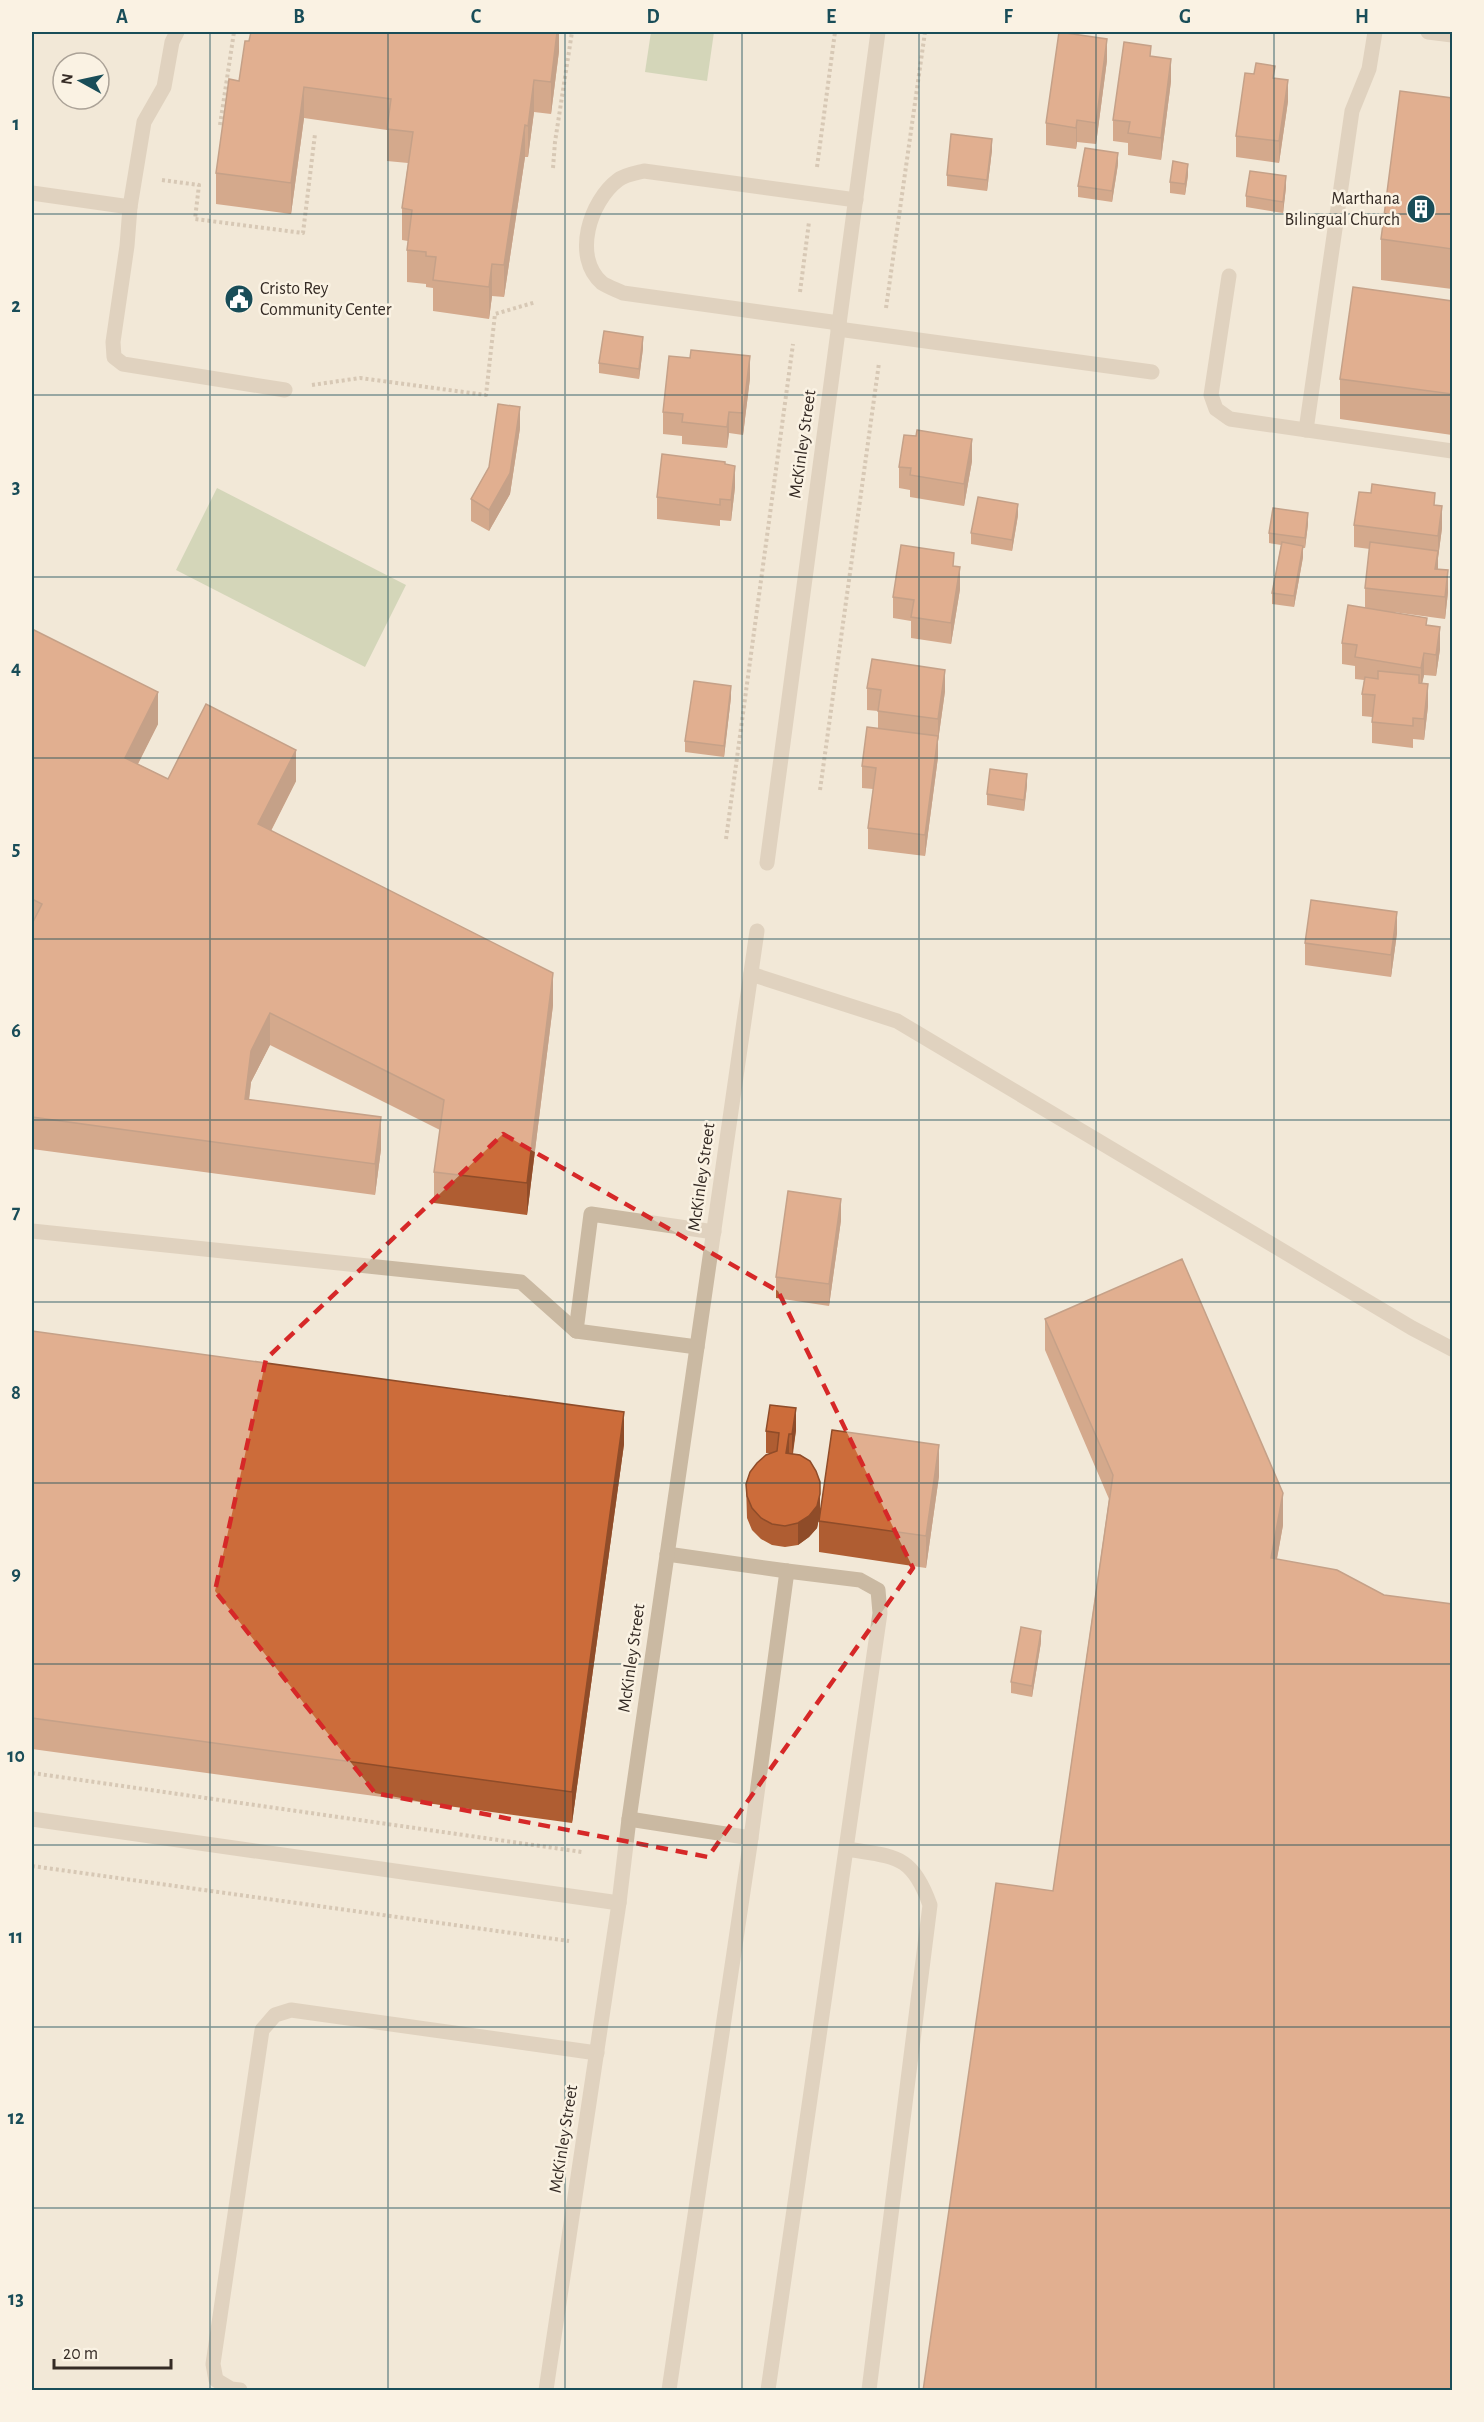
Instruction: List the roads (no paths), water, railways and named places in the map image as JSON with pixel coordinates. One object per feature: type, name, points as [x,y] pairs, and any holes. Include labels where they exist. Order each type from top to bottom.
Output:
[{"type":"street","points":[[177,32],[172,42],[164,87],[144,122],[130,207],[127,246],[113,342],[114,357],[123,364],[285,390]]},
{"type":"street","name":"McKinley Street","points":[[767,863],[878,32]]},
{"type":"street","points":[[1306,430],[1352,111],[1370,69],[1375,32]]},
{"type":"street","points":[[1428,32],[1452,35]]},
{"type":"street","points":[[856,200],[644,171],[619,179],[601,198],[590,220],[587,244],[591,265],[602,282],[623,293],[796,317],[882,335],[1152,372]]},
{"type":"street","points":[[32,194],[130,207]]},
{"type":"street","points":[[1229,276],[1211,395],[1216,409],[1230,419],[1452,451]]},
{"type":"street","name":"McKinley Street","points":[[546,2391],[619,1903],[757,931]]},
{"type":"street","points":[[751,974],[897,1021],[1412,1328],[1452,1349]]},
{"type":"street","points":[[576,1331],[591,1214],[714,1232]]},
{"type":"street","points":[[32,1231],[521,1282],[576,1331],[697,1347]]},
{"type":"street","points":[[667,1554],[860,1580],[878,1590],[880,1613],[768,2391]]},
{"type":"street","points":[[669,2391],[751,1838],[787,1571]]},
{"type":"street","points":[[32,1819],[619,1903]]},
{"type":"street","points":[[629,1820],[751,1838]]},
{"type":"street","points":[[847,1849],[885,1855],[907,1863],[922,1883],[930,1905],[869,2391]]},
{"type":"street","points":[[240,2391],[231,2389],[216,2380],[213,2364],[262,2030],[275,2015],[291,2010],[597,2053]]},
{"type":"place","name":"Marthana Bilingual Church","points":[[1421,209]]},
{"type":"place","name":"Cristo Rey Community Center","points":[[239,299]]}]
